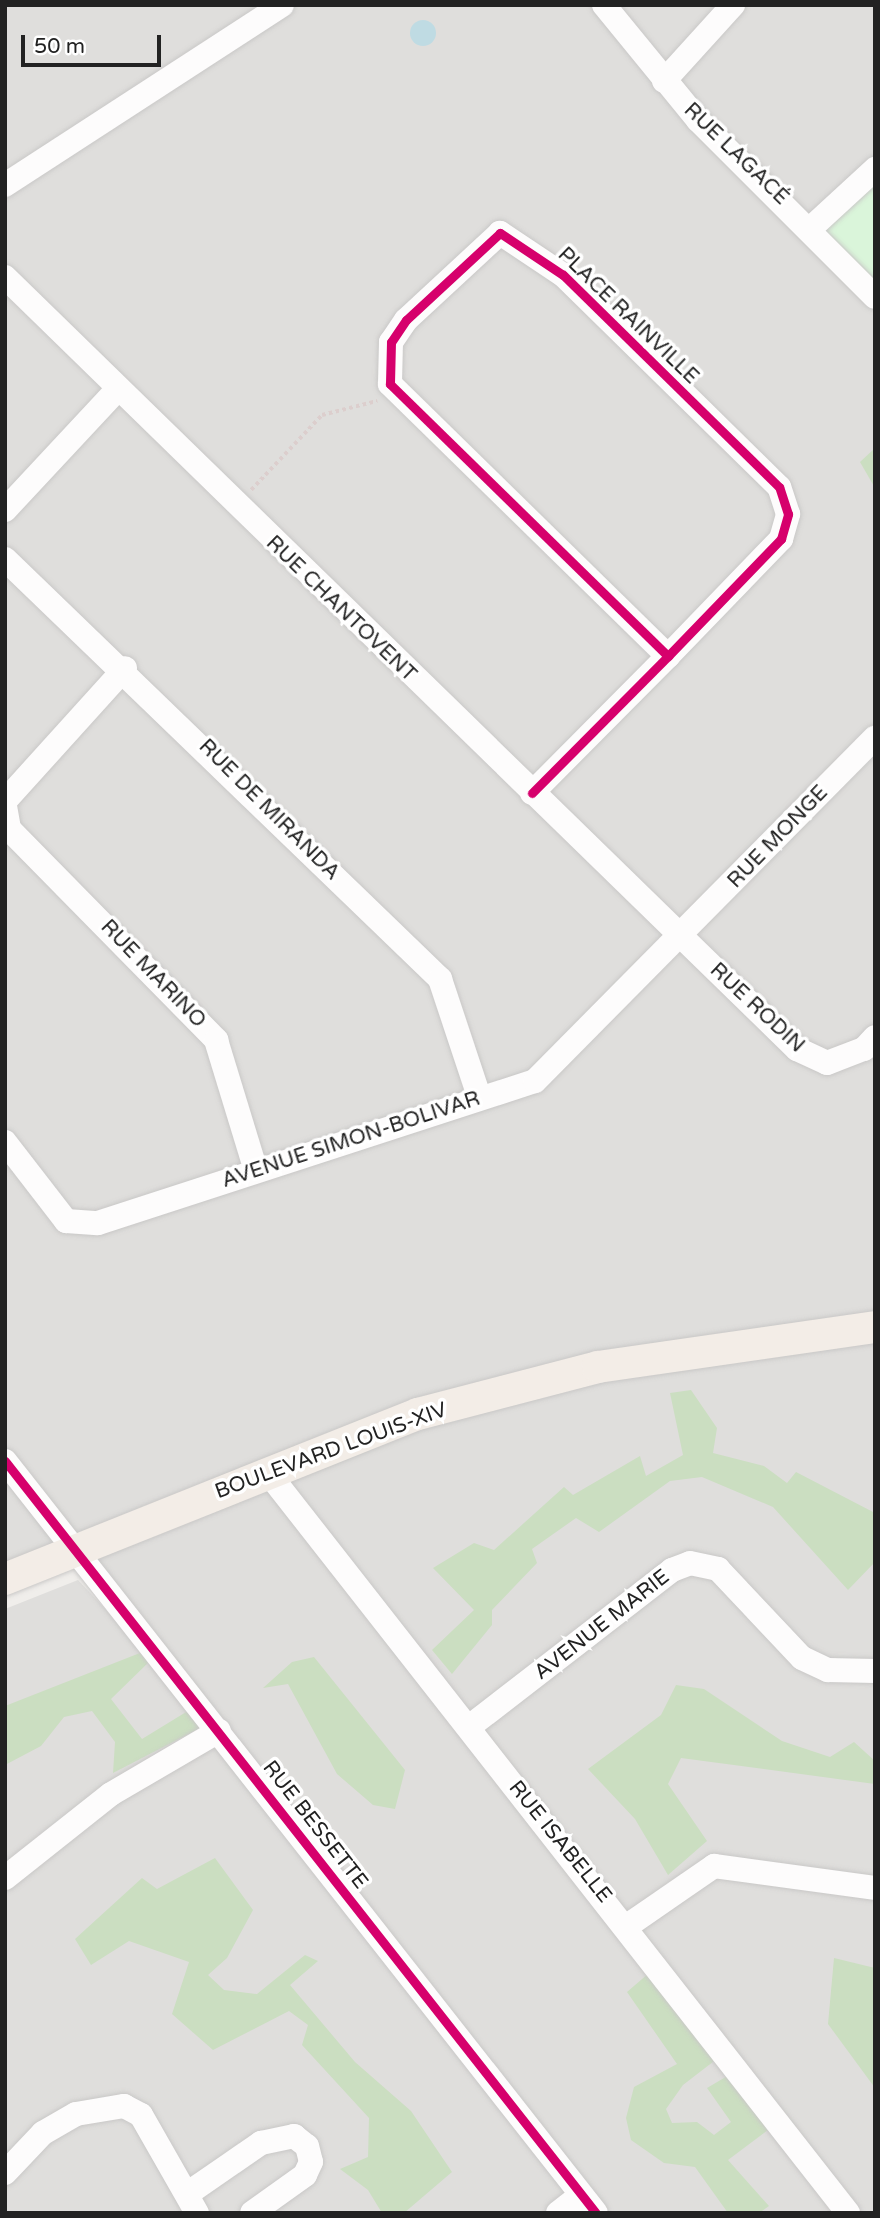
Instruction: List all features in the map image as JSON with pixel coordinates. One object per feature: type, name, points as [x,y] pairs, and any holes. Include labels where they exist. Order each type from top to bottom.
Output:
[{"type":"main road","name":"BOULEVARD LOUIS-XIV","points":[[5,1579],[73,1548],[418,1414],[598,1367],[875,1327]]},
{"type":"street","points":[[5,185],[282,5]]},
{"type":"street","name":"RUE LAGACÉ","points":[[604,5],[664,81],[811,227],[875,297]]},
{"type":"street","points":[[664,81],[733,5]]},
{"type":"street","points":[[811,227],[875,169]]},
{"type":"street","name":"PLACE RAINVILLE","points":[[532,793],[668,656],[781,539],[786,502],[779,487],[563,275],[508,233],[489,239],[391,342],[386,362],[396,394],[668,656]]},
{"type":"street","name":"RUE CHANTOVENT","points":[[5,277],[234,507],[681,937]]},
{"type":"street","points":[[5,510],[117,390]]},
{"type":"street","name":"RUE DE MIRANDA","points":[[5,559],[125,668],[440,979],[479,1096]]},
{"type":"street","name":"RUE MARINO","points":[[125,668],[5,804],[9,829],[216,1040],[256,1171]]},
{"type":"street","name":"RUE MONGE","points":[[681,937],[875,738]]},
{"type":"street","name":"AVENUE SIMON-BOLIVAR","points":[[5,1142],[66,1221],[82,1224],[119,1218],[479,1096],[535,1081],[681,937]]},
{"type":"street","name":"RUE RODIN","points":[[681,937],[810,1059],[846,1058],[875,1038]]},
{"type":"street","name":"RUE BESSETTE","points":[[5,1461],[589,2204]]},
{"type":"street","name":"RUE ISABELLE","points":[[269,1474],[347,1581],[469,1727],[627,1926],[848,2213]]},
{"type":"street","name":"AVENUE MARIE","points":[[469,1727],[672,1570],[690,1563],[718,1569],[802,1658],[828,1670],[875,1671]]},
{"type":"street","points":[[5,1878],[111,1794],[219,1731]]},
{"type":"street","points":[[627,1926],[713,1866],[875,1888]]},
{"type":"street","points":[[5,2173],[43,2133],[76,2113],[124,2106],[141,2115],[192,2203],[261,2143],[294,2136],[307,2146],[311,2162],[305,2175],[252,2213]]},
{"type":"street","points":[[558,2213],[589,2204]]},
{"type":"path","points":[[234,507],[322,415],[396,394]]},
{"type":"shaded area","points":[[5,5],[875,5],[875,2213],[5,2213],[5,1609],[78,1580],[210,1721],[73,1548],[5,1579]]},
{"type":"green space","points":[[875,169],[875,297],[812,227]]},
{"type":"green space","points":[[875,448],[875,488],[860,462]]},
{"type":"green space","points":[[691,1390],[717,1428],[713,1453],[764,1466],[787,1483],[796,1472],[875,1513],[875,1562],[848,1590],[773,1507],[702,1477],[670,1481],[599,1532],[576,1518],[532,1549],[537,1563],[492,1610],[492,1625],[452,1674],[432,1650],[474,1610],[433,1568],[474,1543],[494,1550],[564,1487],[573,1495],[640,1456],[646,1476],[683,1455],[670,1393]]},
{"type":"green space","points":[[145,1651],[151,1660],[111,1699],[142,1739],[191,1709],[202,1727],[113,1773],[115,1742],[92,1711],[64,1717],[41,1746],[5,1765],[5,1706]]},
{"type":"green space","points":[[314,1657],[405,1770],[395,1809],[373,1805],[337,1774],[288,1684],[263,1688],[292,1662]]},
{"type":"green space","points":[[676,1685],[704,1689],[782,1741],[830,1757],[854,1742],[875,1761],[875,1784],[681,1758],[668,1784],[707,1841],[668,1875],[635,1819],[588,1769],[661,1715]]},
{"type":"green space","points":[[215,1858],[253,1910],[227,1958],[208,1975],[224,1990],[257,1994],[305,1955],[318,1961],[290,1985],[355,2062],[411,2111],[452,2172],[404,2213],[382,2213],[368,2190],[340,2169],[368,2157],[369,2118],[302,2045],[308,2025],[289,2011],[213,2050],[172,2014],[189,1962],[129,1941],[91,1965],[75,1939],[142,1878],[157,1889]]},
{"type":"green space","points":[[834,1958],[875,1968],[875,2088],[828,2024]]},
{"type":"green space","points":[[649,1973],[718,2058],[683,2085],[666,2109],[672,2123],[697,2122],[714,2135],[731,2122],[707,2088],[729,2075],[768,2130],[728,2160],[769,2206],[759,2213],[728,2213],[695,2167],[664,2163],[631,2140],[626,2118],[634,2087],[677,2064],[627,1992]]},
{"type":"water","points":[[423,20],[432,24],[436,33],[432,42],[423,46],[414,42],[410,33],[414,24]]},
{"type":"cycle path","points":[[532,793],[668,656],[781,539],[788,514],[779,487],[563,275],[500,233],[406,320],[391,342],[390,384],[668,656]]},
{"type":"cycle path","points":[[5,1461],[596,2213]]}]
